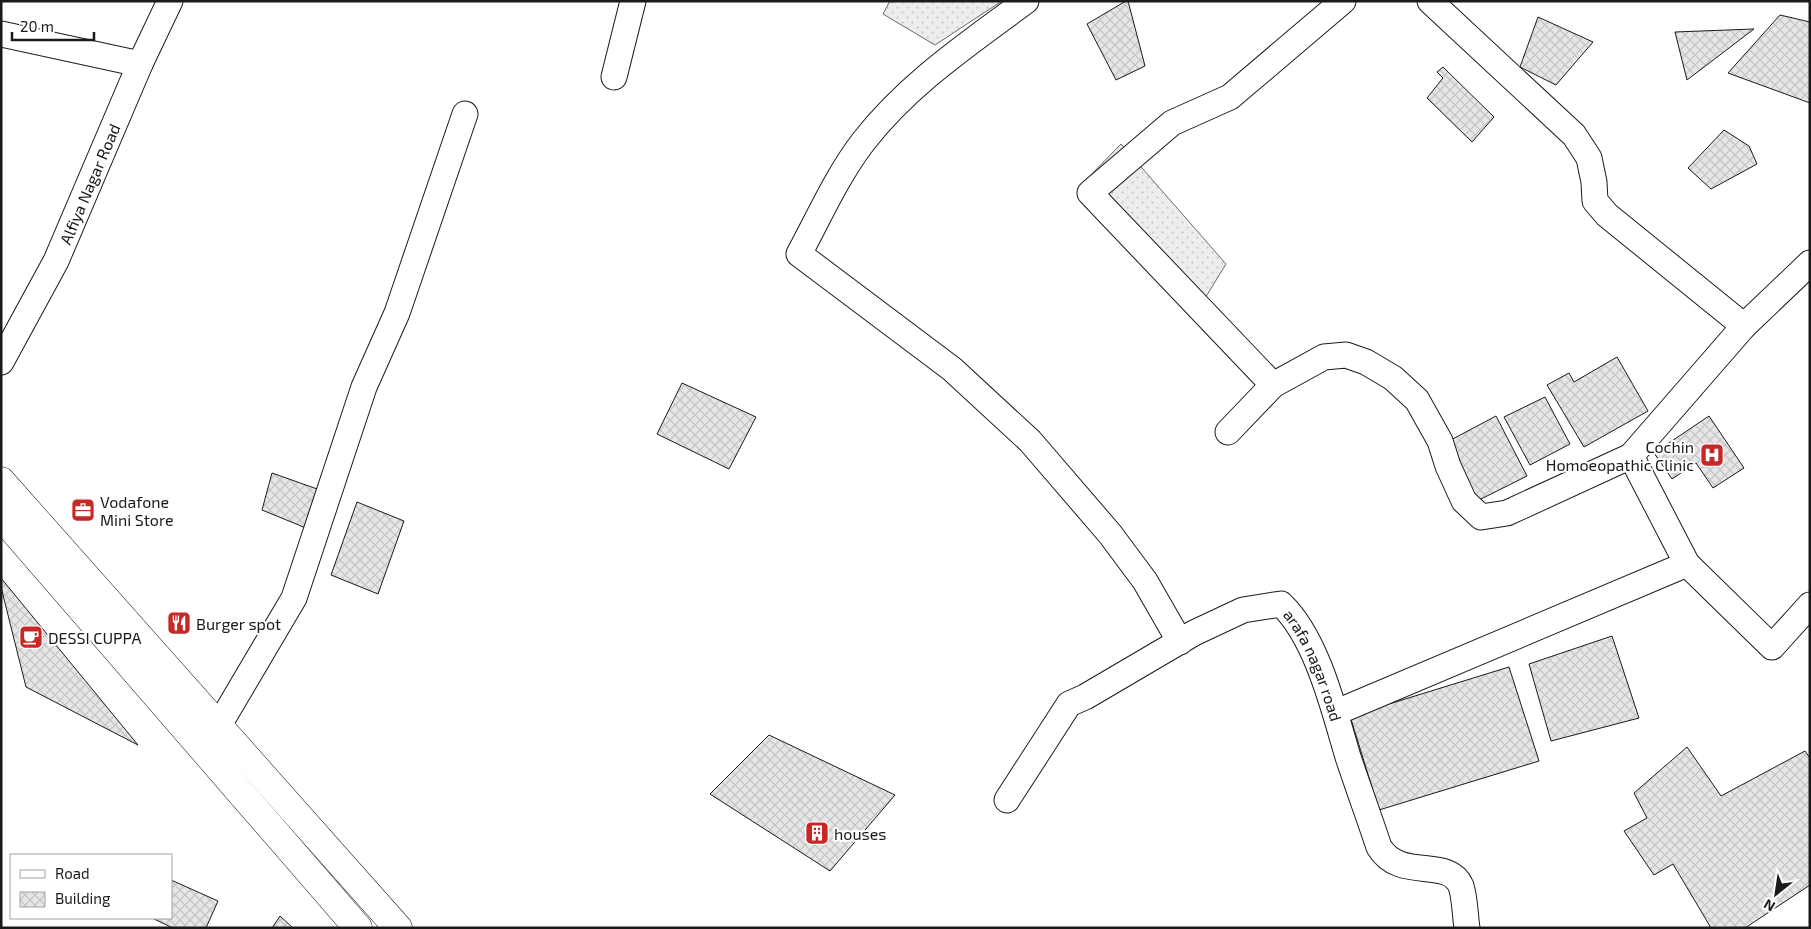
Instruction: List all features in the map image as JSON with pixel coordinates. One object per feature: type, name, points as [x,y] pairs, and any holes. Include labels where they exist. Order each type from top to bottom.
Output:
[{"type":"main road","points":[[1,481],[220,725],[398,928]]},
{"type":"main road","points":[[1,516],[358,928]]},
{"type":"street","name":"Alfiya Nagar Road","points":[[1,362],[56,261],[140,64],[170,1]]},
{"type":"street","points":[[614,77],[633,1]]},
{"type":"street","points":[[1026,1],[921,80],[872,130],[842,174],[799,254],[952,369],[1030,442],[1116,542],[1146,581],[1180,642]]},
{"type":"street","points":[[1273,385],[1090,193],[1172,123],[1230,97],[1343,1]]},
{"type":"street","points":[[1430,1],[1574,135],[1588,158],[1594,182],[1595,201],[1607,215],[1744,326]]},
{"type":"street","points":[[1,34],[140,64]]},
{"type":"street","points":[[220,725],[294,598],[364,387],[397,313],[465,114]]},
{"type":"street","points":[[1228,432],[1273,385],[1324,357],[1346,355],[1366,362],[1393,378],[1417,400],[1440,441],[1448,466],[1464,501],[1481,517],[1507,513],[1631,456],[1744,326],[1810,263]]},
{"type":"street","points":[[1631,456],[1687,564],[1772,647],[1810,605]]},
{"type":"street","points":[[1337,712],[1687,564]]},
{"type":"street","name":"arafa nagar road","points":[[1007,800],[1068,704],[1086,698],[1180,642],[1243,610],[1281,604],[1293,615],[1306,638],[1337,712],[1348,756],[1379,847],[1386,859],[1399,864],[1442,870],[1456,878],[1461,887],[1466,928]]},
{"type":"shaded area","points":[[890,1],[1002,1],[935,45],[883,14]]},
{"type":"shaded area","points":[[1121,144],[1226,264],[1199,308],[1084,182]]},
{"type":"building","points":[[1128,1],[1145,66],[1116,80],[1087,24]]},
{"type":"building","points":[[1780,15],[1810,22],[1810,103],[1728,73]]},
{"type":"building","points":[[1538,17],[1593,42],[1556,85],[1520,67]]},
{"type":"building","points":[[1754,29],[1687,80],[1675,32]]},
{"type":"building","points":[[1443,67],[1494,117],[1472,142],[1427,98],[1443,78],[1437,72]]},
{"type":"building","points":[[1724,130],[1749,146],[1757,164],[1711,189],[1688,168]]},
{"type":"building","points":[[1617,357],[1648,411],[1584,447],[1547,385],[1569,373],[1574,382]]},
{"type":"building","points":[[682,383],[756,417],[729,469],[657,434]]},
{"type":"building","points":[[1545,397],[1570,444],[1530,465],[1504,417]]},
{"type":"building","points":[[1496,416],[1527,476],[1477,501],[1447,442]]},
{"type":"building","points":[[1709,416],[1744,468],[1713,488],[1696,463],[1672,479],[1654,453]]},
{"type":"building","points":[[272,473],[320,490],[306,528],[262,510]]},
{"type":"building","points":[[357,502],[404,521],[378,594],[331,575]]},
{"type":"building","name":"DESSI CUPPA","points":[[1,578],[138,745],[26,687],[1,587]]},
{"type":"building","points":[[1612,636],[1639,718],[1551,741],[1529,664]]},
{"type":"building","points":[[1509,667],[1539,761],[1379,810],[1350,716]]},
{"type":"building","name":"houses","points":[[769,735],[895,795],[830,871],[710,794]]},
{"type":"building","points":[[1687,747],[1721,796],[1805,751],[1810,758],[1810,885],[1745,928],[1711,928],[1673,864],[1654,875],[1624,831],[1647,818],[1634,793]]},
{"type":"building","points":[[172,880],[218,901],[206,928],[173,928],[154,919],[172,919]]},
{"type":"building","points":[[280,916],[293,928],[272,928]]},
{"type":"place","name":"Cochin Homoeopathic Clinic","points":[[1712,455]]},
{"type":"place","name":"Vodafone Mini Store","points":[[83,510]]},
{"type":"place","name":"Burger spot","points":[[179,623]]},
{"type":"place","name":"DESSI CUPPA","points":[[31,637]]},
{"type":"place","name":"houses","points":[[817,833]]}]
